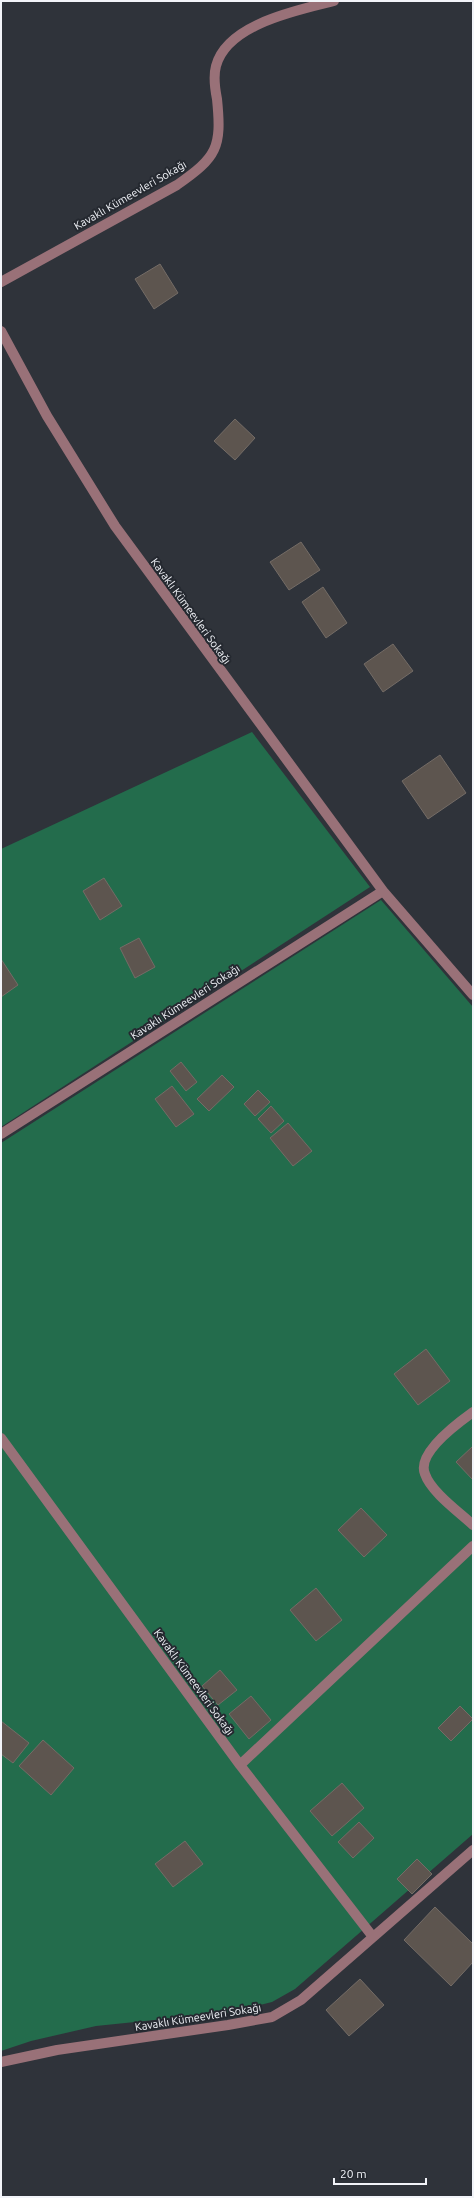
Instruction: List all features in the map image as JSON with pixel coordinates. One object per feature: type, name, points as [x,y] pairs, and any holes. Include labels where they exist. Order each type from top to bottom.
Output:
[{"type":"street","name":"Kavaklı Kümeevleri Sokağı","points":[[1,282],[177,184],[199,169],[210,158],[217,146],[219,129],[214,82],[216,65],[226,49],[241,34],[259,23],[277,16],[334,1]]},
{"type":"street","name":"Kavaklı Kümeevleri Sokağı","points":[[1,331],[47,416],[115,526],[383,891],[473,995]]},
{"type":"street","name":"Kavaklı Kümeevleri Sokağı","points":[[1,1134],[383,891]]},
{"type":"street","points":[[473,1412],[449,1429],[424,1461],[424,1474],[437,1492],[473,1525]]},
{"type":"street","name":"Kavaklı Kümeevleri Sokağı","points":[[1,1438],[240,1764],[373,1937]]},
{"type":"street","points":[[240,1764],[473,1546]]},
{"type":"street","name":"Kavaklı Kümeevleri Sokağı","points":[[1,2062],[57,2050],[228,2025],[272,2017],[301,2000],[473,1850]]},
{"type":"green space","points":[[252,732],[370,887],[1,1127],[1,849]]},
{"type":"green space","points":[[381,900],[473,1007],[473,1834],[295,1989],[272,2002],[232,2012],[96,2026],[31,2041],[1,2051],[1,1143]]},
{"type":"building","points":[[160,264],[178,293],[154,309],[135,279]]},
{"type":"building","points":[[235,419],[255,438],[235,460],[214,441]]},
{"type":"building","points":[[301,542],[320,570],[289,590],[270,562]]},
{"type":"building","points":[[323,587],[347,623],[326,638],[302,602]]},
{"type":"building","points":[[393,644],[413,671],[383,692],[364,664]]},
{"type":"building","points":[[440,755],[466,793],[428,819],[402,781]]},
{"type":"building","points":[[104,878],[122,906],[100,920],[83,891]]},
{"type":"building","points":[[139,938],[155,967],[135,978],[120,948]]},
{"type":"building","points":[[1,959],[18,985],[1,997]]},
{"type":"building","points":[[181,1062],[197,1082],[186,1091],[170,1071]]},
{"type":"building","points":[[222,1075],[234,1087],[209,1111],[197,1099]]},
{"type":"building","points":[[172,1086],[194,1114],[176,1127],[155,1099]]},
{"type":"building","points":[[258,1090],[270,1102],[255,1116],[244,1104]]},
{"type":"building","points":[[271,1106],[284,1121],[271,1133],[258,1119]]},
{"type":"building","points":[[288,1123],[312,1151],[293,1166],[270,1138]]},
{"type":"building","points":[[426,1349],[450,1381],[418,1405],[394,1374]]},
{"type":"building","points":[[473,1446],[473,1480],[456,1462]]},
{"type":"building","points":[[361,1508],[387,1535],[364,1557],[338,1530]]},
{"type":"building","points":[[316,1588],[342,1620],[316,1641],[290,1610]]},
{"type":"building","points":[[220,1670],[237,1690],[218,1705],[202,1686]]},
{"type":"building","points":[[251,1696],[271,1720],[249,1739],[229,1714]]},
{"type":"building","points":[[460,1706],[473,1719],[451,1741],[438,1728]]},
{"type":"building","points":[[1,1721],[29,1743],[13,1763],[1,1754]]},
{"type":"building","points":[[43,1740],[74,1768],[51,1795],[19,1766]]},
{"type":"building","points":[[342,1783],[364,1808],[332,1836],[310,1811]]},
{"type":"building","points":[[359,1822],[374,1838],[353,1858],[338,1842]]},
{"type":"building","points":[[185,1841],[203,1864],[173,1887],[155,1864]]},
{"type":"building","points":[[417,1859],[432,1874],[412,1894],[397,1879]]},
{"type":"building","points":[[435,1907],[473,1944],[473,1962],[451,1986],[404,1940]]},
{"type":"building","points":[[360,1979],[384,2005],[349,2036],[326,2010]]}]
